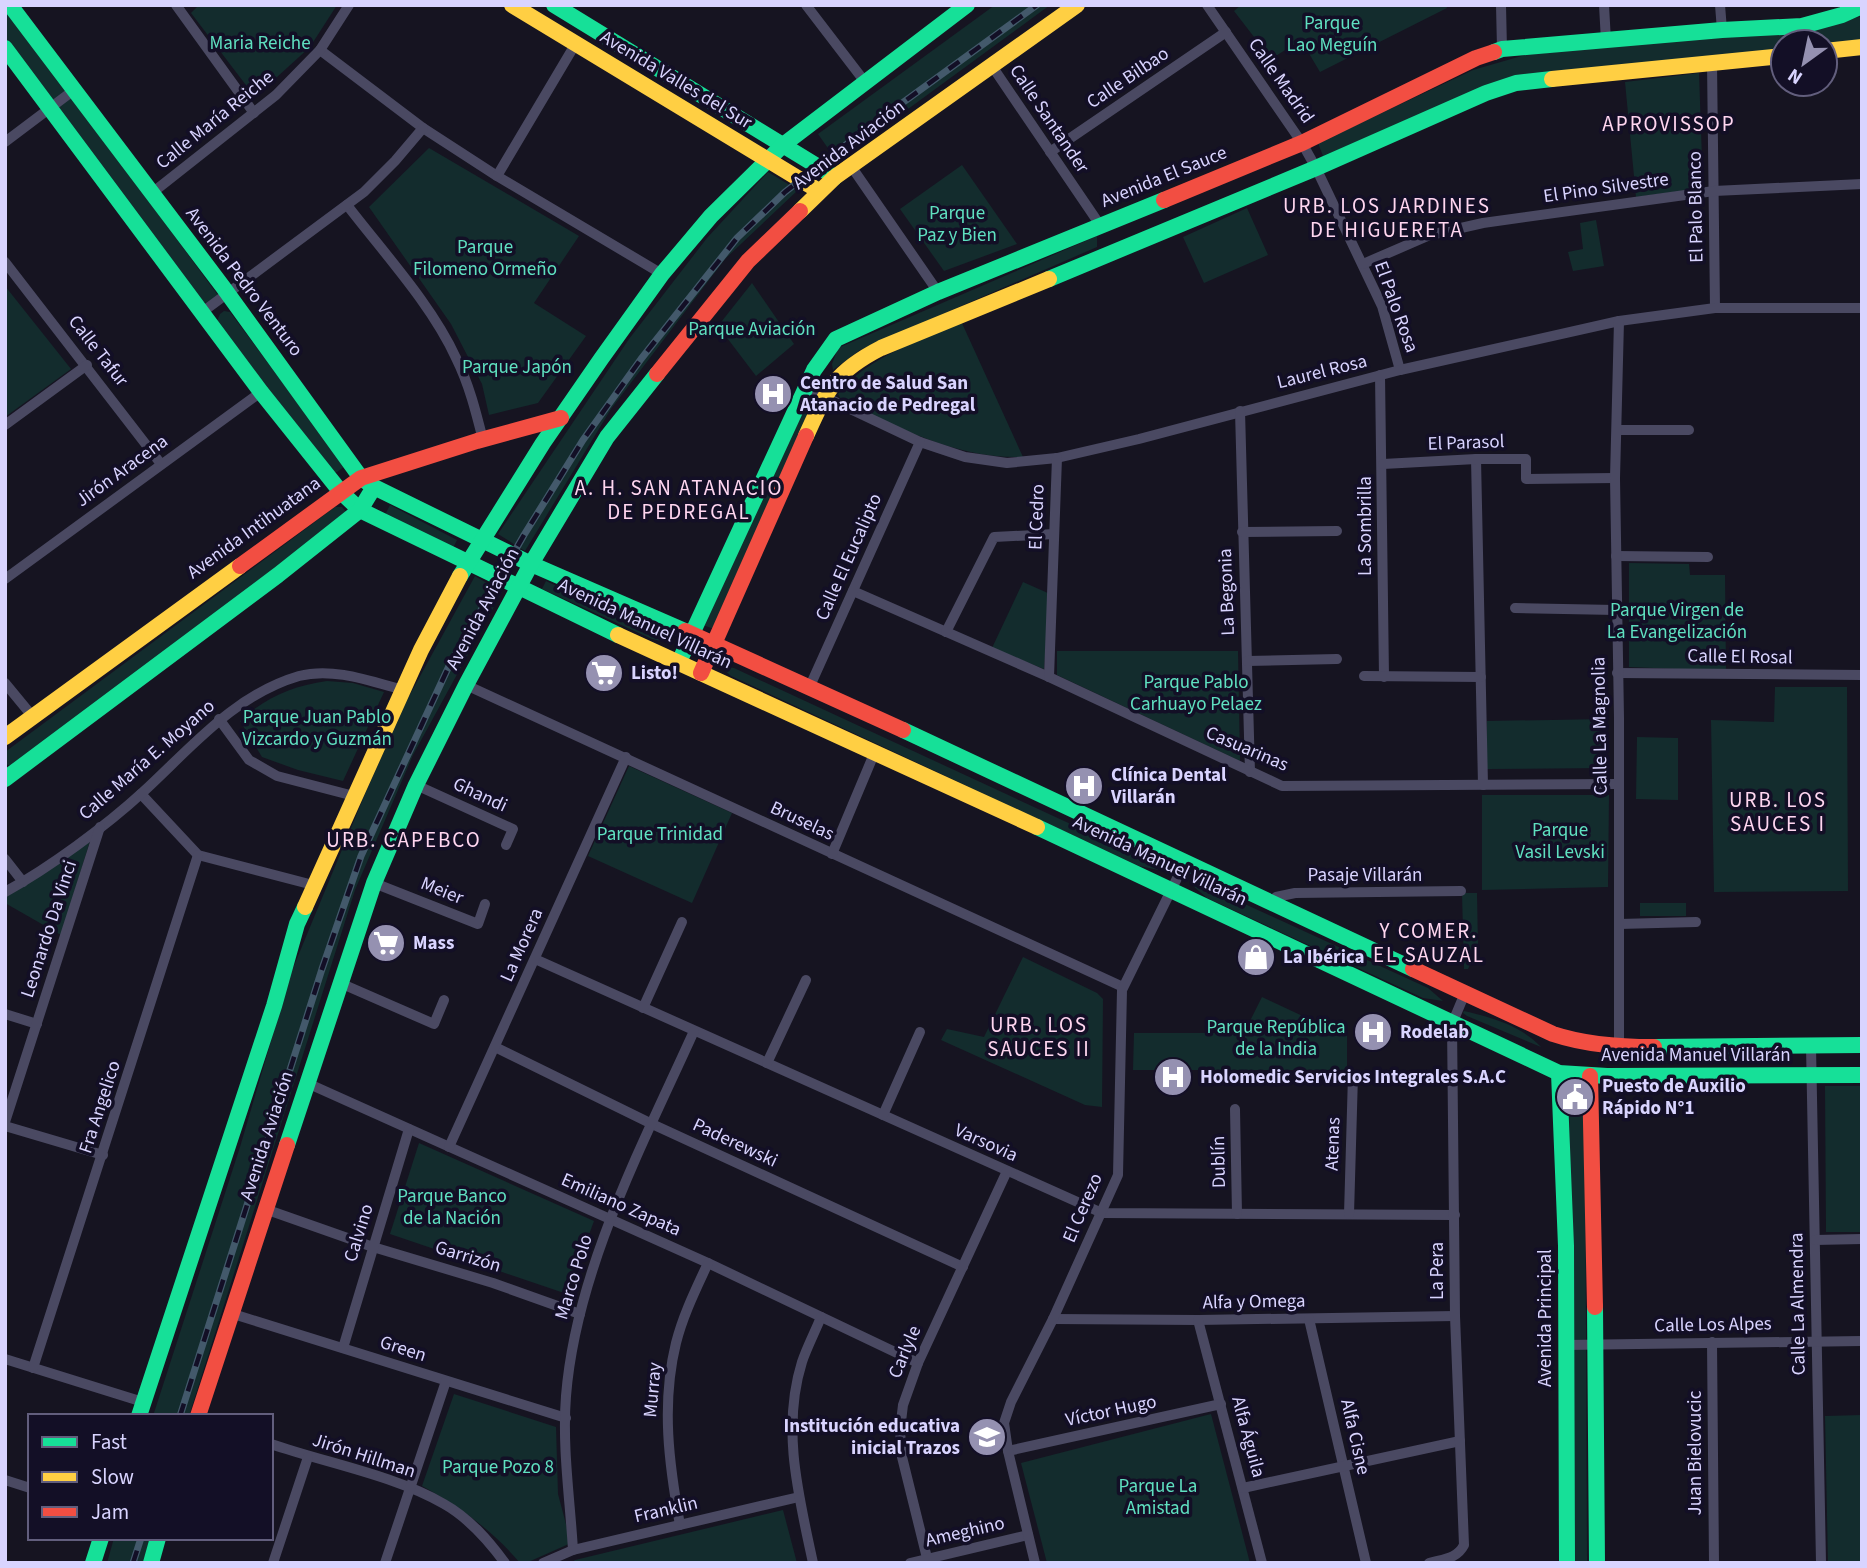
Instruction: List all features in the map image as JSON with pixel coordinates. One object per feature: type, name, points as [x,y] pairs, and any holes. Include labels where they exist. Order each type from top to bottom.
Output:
[{"type":"main road","name":"Avenida Pedro Venturo","points":[[10,5],[368,482],[481,540]]},
{"type":"main road","name":"Avenida Valles del Sur","points":[[512,5],[819,191]]},
{"type":"main road","name":"Avenida Valles del Sur","points":[[554,5],[835,177]]},
{"type":"main road","name":"Avenida Aviación","points":[[141,1409],[223,1165],[297,924],[403,690],[481,540],[561,418],[662,274],[711,216],[783,145],[967,5]]},
{"type":"main road","name":"Avenida Aviación","points":[[199,1414],[374,883],[416,785],[466,685],[531,564],[612,431],[748,261],[819,191],[1077,5]]},
{"type":"main road","name":"Avenida El Sauce","points":[[679,662],[821,357],[836,339],[938,292],[1302,143],[1476,58],[1502,49],[1722,30],[1802,26],[1842,15],[1862,6]]},
{"type":"main road","points":[[1839,49],[1862,47]]},
{"type":"main road","points":[[5,48],[201,313],[340,491],[360,510],[467,564]]},
{"type":"main road","points":[[701,673],[824,396],[837,376],[857,360],[1316,168],[1486,93],[1516,83],[1769,57]]},
{"type":"main road","name":"Avenida Intihuatana","points":[[5,737],[340,491],[483,440],[561,418]]},
{"type":"main road","points":[[5,779],[278,575],[360,510],[368,482]]},
{"type":"main road","name":"Avenida Manuel Villarán","points":[[481,540],[810,686],[1553,1034],[1572,1040],[1619,1047],[1862,1045]]},
{"type":"main road","name":"Avenida Manuel Villarán","points":[[467,564],[874,754],[1172,889],[1559,1073],[1590,1076],[1862,1075]]},
{"type":"main road","name":"Avenida Principal","points":[[1559,1073],[1566,1247],[1567,1563]]},
{"type":"main road","points":[[1590,1076],[1596,1343],[1597,1563]]},
{"type":"main road","points":[[1560,1097],[1571,1088],[1589,1093]]},
{"type":"main road","points":[[93,1563],[99,1540]]},
{"type":"main road","points":[[151,1563],[157,1540]]},
{"type":"street","name":"Calle María Reiche","points":[[152,193],[275,95],[320,50],[348,5]]},
{"type":"street","points":[[806,5],[865,82]]},
{"type":"street","name":"Calle Madrid","points":[[1207,5],[1302,143]]},
{"type":"street","points":[[1501,5],[1502,49]]},
{"type":"street","points":[[1604,5],[1606,41]]},
{"type":"street","points":[[1720,5],[1722,30]]},
{"type":"street","points":[[176,6],[254,113]]},
{"type":"street","name":"Calle Bilbao","points":[[1050,152],[1226,33]]},
{"type":"street","points":[[497,176],[576,43]]},
{"type":"street","points":[[320,50],[423,128],[497,176],[662,274]]},
{"type":"street","name":"El Palo Blanco","points":[[1712,63],[1715,308]]},
{"type":"street","name":"Calle Santander","points":[[992,66],[1100,225]]},
{"type":"street","points":[[5,142],[74,90]]},
{"type":"street","points":[[201,313],[347,205],[387,170],[423,128]]},
{"type":"street","name":"El Palo Rosa","points":[[1302,143],[1382,306],[1400,370]]},
{"type":"street","points":[[851,166],[938,292]]},
{"type":"street","name":"El Pino Silvestre","points":[[1363,264],[1430,235],[1483,223],[1714,191],[1862,184]]},
{"type":"street","points":[[347,205],[415,293],[450,346],[467,381],[483,440]]},
{"type":"street","name":"Calle Tafur","points":[[5,262],[161,464]]},
{"type":"street","name":"Laurel Rosa","points":[[806,388],[920,442],[965,457],[1007,463],[1057,458],[1139,439],[1400,370],[1619,321],[1715,308],[1862,308]]},
{"type":"street","name":"Calle La Magnolia","points":[[1619,321],[1615,478],[1619,1047]]},
{"type":"street","points":[[5,425],[87,365]]},
{"type":"street","name":"La Sombrilla","points":[[1380,375],[1384,677]]},
{"type":"street","name":"Jirón Aracena","points":[[5,579],[261,392]]},
{"type":"street","name":"La Begonia","points":[[1240,411],[1250,772]]},
{"type":"street","points":[[1617,430],[1689,430]]},
{"type":"street","name":"Calle El Eucalipto","points":[[810,686],[920,442]]},
{"type":"street","name":"El Cedro","points":[[1049,677],[1057,458]]},
{"type":"street","points":[[1476,459],[1483,785]]},
{"type":"street","name":"El Parasol","points":[[1383,464],[1526,459],[1526,479],[1615,478]]},
{"type":"street","points":[[1242,532],[1337,531]]},
{"type":"street","points":[[946,632],[995,537],[1054,534]]},
{"type":"street","points":[[1616,555],[1708,557]]},
{"type":"street","name":"Casuarinas","points":[[853,591],[1049,677],[1282,786],[1619,784]]},
{"type":"street","points":[[1516,608],[1616,610]]},
{"type":"street","points":[[1247,661],[1337,659]]},
{"type":"street","name":"Calle María E. Moyano","points":[[5,892],[100,827],[141,794],[219,719],[271,687],[300,676],[324,673],[350,676],[403,690]]},
{"type":"street","name":"Calle El Rosal","points":[[1617,673],[1862,675]]},
{"type":"street","points":[[1364,676],[1481,677]]},
{"type":"street","points":[[5,683],[33,717]]},
{"type":"street","name":"Bruselas","points":[[466,685],[1123,987]]},
{"type":"street","points":[[219,719],[249,760],[277,776],[354,796]]},
{"type":"street","points":[[832,854],[874,754]]},
{"type":"street","name":"La Morera","points":[[449,1147],[626,758]]},
{"type":"street","name":"Ghandi","points":[[416,785],[513,829],[506,845]]},
{"type":"street","points":[[141,794],[198,855],[313,885]]},
{"type":"street","name":"Leonardo Da Vinci","points":[[5,1124],[100,827]]},
{"type":"street","name":"Fra Angelico","points":[[33,1368],[198,855]]},
{"type":"street","points":[[5,859],[23,882]]},
{"type":"street","name":"El Cerezo","points":[[1035,1563],[1008,1451],[1004,1423],[1010,1402],[1053,1319],[1118,1175],[1119,1027],[1123,987],[1185,862]]},
{"type":"street","name":"Meier","points":[[374,883],[478,924],[485,904]]},
{"type":"street","name":"Pasaje Villarán","points":[[1272,902],[1276,897],[1295,893],[1461,891]]},
{"type":"street","points":[[643,1008],[682,922]]},
{"type":"street","points":[[1619,924],[1696,922]]},
{"type":"street","name":"Varsovia","points":[[535,959],[1102,1213],[1455,1215]]},
{"type":"street","points":[[766,1063],[806,980]]},
{"type":"street","points":[[340,983],[434,1024],[444,1000]]},
{"type":"street","name":"La Pera","points":[[1429,1563],[1453,1557],[1464,1545],[1455,1316],[1452,1024],[1465,993]]},
{"type":"street","points":[[5,1014],[37,1024]]},
{"type":"street","name":"Marco Polo","points":[[573,1550],[566,1418],[572,1352],[580,1314],[610,1220],[694,1031]]},
{"type":"street","points":[[883,1115],[920,1032]]},
{"type":"street","name":"Calle La Almendra","points":[[1811,1045],[1821,1563]]},
{"type":"street","name":"Paderewski","points":[[495,1047],[652,1124],[963,1268]]},
{"type":"street","name":"Atenas","points":[[1349,1214],[1353,1075]]},
{"type":"street","name":"Emiliano Zapata","points":[[307,1083],[708,1263],[918,1363]]},
{"type":"street","name":"Dublín","points":[[1236,1109],[1237,1214]]},
{"type":"street","points":[[5,1124],[103,1155]]},
{"type":"street","name":"Calvino","points":[[343,1349],[409,1129]]},
{"type":"street","name":"Carlyle","points":[[927,1558],[906,1478],[900,1430],[903,1405],[918,1363],[1007,1171]]},
{"type":"street","name":"Garrizón","points":[[265,1209],[580,1314]]},
{"type":"street","points":[[1815,1240],[1862,1239]]},
{"type":"street","name":"Murray","points":[[680,1525],[668,1460],[667,1403],[676,1344],[687,1308],[708,1263]]},
{"type":"street","name":"Green","points":[[230,1313],[566,1418]]},
{"type":"street","name":"Alfa y Omega","points":[[1053,1319],[1455,1316]]},
{"type":"street","points":[[813,1563],[794,1468],[792,1416],[802,1362],[821,1317]]},
{"type":"street","name":"Alfa Cisne","points":[[1309,1319],[1366,1563]]},
{"type":"street","name":"Alfa Águila","points":[[1198,1320],[1262,1563]]},
{"type":"street","name":"Calle Los Alpes","points":[[1566,1345],[1862,1341]]},
{"type":"street","name":"Juan Bielovucic","points":[[1712,1342],[1714,1563]]},
{"type":"street","points":[[5,1359],[141,1409]]},
{"type":"street","points":[[385,1563],[446,1381]]},
{"type":"street","name":"Víctor Hugo","points":[[1008,1451],[1221,1404]]},
{"type":"street","points":[[1243,1488],[1460,1441]]},
{"type":"street","name":"Jirón Hillman","points":[[273,1445],[410,1488],[445,1504],[471,1523],[505,1563]]},
{"type":"street","points":[[273,1563],[308,1457]]},
{"type":"street","points":[[5,1480],[28,1487]]},
{"type":"street","name":"Franklin","points":[[543,1563],[573,1550],[799,1497]]},
{"type":"street","name":"Ameghino","points":[[910,1563],[1028,1535]]},
{"type":"green space","points":[[6,5],[66,90],[60,99],[50,100],[5,44]]},
{"type":"green space","name":"Maria Reiche","points":[[199,5],[337,5],[310,47],[255,97],[191,13]]},
{"type":"green space","points":[[995,5],[1050,5],[837,161],[818,134]]},
{"type":"green space","name":"Parque Lao Meguín","points":[[1241,5],[1446,5],[1447,8],[1320,72],[1301,40],[1271,59],[1234,11]]},
{"type":"green space","points":[[1862,16],[1862,42],[1839,44],[1839,28],[1806,28],[1827,26]]},
{"type":"green space","points":[[1769,32],[1769,50],[1529,74],[1486,86],[1323,156],[1318,143],[1473,70],[1525,55]]},
{"type":"green space","points":[[1699,73],[1703,188],[1636,197],[1625,82]]},
{"type":"green space","points":[[70,98],[75,101],[217,297],[207,303],[203,302],[59,108],[61,102]]},
{"type":"green space","name":"Parque Filomeno Ormeño","points":[[429,148],[579,236],[534,303],[586,336],[538,403],[489,415],[482,384],[451,324],[369,207]]},
{"type":"green space","name":"Parque Paz y Bien","points":[[962,165],[1017,244],[944,271],[900,209]]},
{"type":"green space","points":[[768,172],[798,190],[725,259],[611,409],[525,551],[498,534],[629,339],[707,238]]},
{"type":"green space","points":[[1247,208],[1268,255],[1204,283],[1183,237]]},
{"type":"green space","points":[[1596,220],[1604,266],[1573,271],[1568,252],[1583,249],[1580,223]]},
{"type":"green space","points":[[1097,236],[1097,247],[860,350],[833,370],[832,364],[838,348]]},
{"type":"green space","name":"Parque Aviación","points":[[752,283],[794,344],[756,376],[718,326]]},
{"type":"green space","points":[[5,286],[71,369],[5,417]]},
{"type":"green space","points":[[224,311],[230,312],[345,466],[337,472],[331,473],[217,321]]},
{"type":"green space","points":[[961,321],[1023,457],[975,453],[930,440],[842,401],[838,394],[850,381],[879,360]]},
{"type":"green space","points":[[803,412],[809,415],[714,629],[703,625]]},
{"type":"green space","points":[[390,505],[457,540],[452,550],[385,515]]},
{"type":"green space","points":[[335,507],[342,507],[347,513],[12,766],[5,764],[5,752]]},
{"type":"green space","name":"Parque Virgen de La Evangelización","points":[[1629,563],[1689,564],[1690,575],[1725,575],[1726,671],[1629,667]]},
{"type":"green space","points":[[475,576],[502,592],[413,755],[355,890],[190,1414],[154,1414],[240,1147],[291,973],[407,700]]},
{"type":"green space","points":[[546,581],[655,632],[669,643],[652,639],[542,589]]},
{"type":"green space","points":[[1023,582],[1050,594],[1044,669],[992,648]]},
{"type":"green space","name":"Parque Pablo Carhuayo Pelaez","points":[[1057,651],[1238,651],[1240,761],[1057,675]]},
{"type":"green space","points":[[720,666],[734,668],[1142,857],[1159,870],[1139,866],[731,676]]},
{"type":"green space","name":"Parque Juan Pablo Vizcardo y Guzmán","points":[[327,681],[353,683],[384,692],[343,781],[298,770],[262,757],[240,721],[280,694]]},
{"type":"green space","points":[[1775,687],[1847,687],[1848,891],[1714,892],[1711,720],[1774,722]]},
{"type":"green space","points":[[1607,719],[1606,768],[1487,769],[1487,721]]},
{"type":"green space","points":[[1637,737],[1678,738],[1678,800],[1636,799]]},
{"type":"green space","name":"Parque Trinidad","points":[[629,766],[732,813],[692,903],[588,856]]},
{"type":"green space","name":"Parque Vasil Levski","points":[[1482,795],[1609,795],[1608,887],[1482,890]]},
{"type":"green space","points":[[90,841],[61,935],[5,903],[5,896]]},
{"type":"green space","points":[[1193,886],[1212,889],[1428,988],[1443,1001],[1423,998],[1207,898]]},
{"type":"green space","points":[[1462,893],[1477,893],[1478,947],[1468,969],[1464,969]]},
{"type":"green space","points":[[1640,903],[1686,903],[1686,916],[1640,916]]},
{"type":"green space","points":[[1023,957],[1097,993],[1103,999],[1102,1107],[1085,1105],[941,1040],[947,1029],[984,1037]]},
{"type":"green space","name":"Parque República de la India","points":[[1262,997],[1309,1019],[1321,1033],[1347,1033],[1347,1070],[1133,1070],[1134,1033],[1244,1033]]},
{"type":"green space","points":[[1464,1011],[1495,1019],[1515,1028],[1541,1047],[1467,1016]]},
{"type":"green space","points":[[1777,1055],[1779,1059],[1614,1063],[1614,1059],[1634,1057]]},
{"type":"green space","points":[[1825,1086],[1862,1086],[1862,1232],[1826,1232]]},
{"type":"green space","points":[[1575,1090],[1583,1092],[1585,1100],[1587,1563],[1575,1563],[1569,1094]]},
{"type":"green space","name":"Parque Banco de la Nación","points":[[419,1143],[594,1221],[567,1294],[390,1234]]},
{"type":"green space","name":"Parque Pozo 8","points":[[454,1394],[556,1427],[558,1494],[571,1543],[526,1563],[520,1563],[475,1520],[422,1486]]},
{"type":"green space","name":"Parque La Amistad","points":[[1211,1414],[1250,1563],[1047,1563],[1021,1463]]},
{"type":"green space","points":[[1862,1415],[1862,1563],[1828,1563],[1825,1416]]},
{"type":"green space","points":[[783,1510],[797,1563],[571,1563],[575,1560]]},
{"type":"green space","points":[[113,1540],[149,1540],[143,1563],[107,1563]]},
{"type":"railway","points":[[181,1414],[322,969],[361,856],[449,666],[524,535],[583,440],[641,359],[737,238],[785,192],[865,130],[1037,5]]},
{"type":"railway","points":[[133,1563],[140,1540]]},
{"type":"traffic: fast","points":[[10,5],[223,287],[361,478],[374,487],[531,564],[685,631]]},
{"type":"traffic: fast","points":[[554,5],[835,177]]},
{"type":"traffic: fast","points":[[460,576],[543,443],[601,359],[662,274],[711,216],[783,145],[967,5]]},
{"type":"traffic: fast","points":[[1494,52],[1502,49],[1722,30],[1802,26],[1842,15],[1862,6]]},
{"type":"traffic: fast","points":[[5,48],[261,392],[340,491],[360,510],[618,635]]},
{"type":"traffic: fast","points":[[1049,279],[1316,168],[1486,93],[1516,83],[1552,79]]},
{"type":"traffic: fast","points":[[679,662],[814,370],[836,339],[938,292],[1164,200]]},
{"type":"traffic: fast","points":[[287,1145],[374,883],[416,785],[531,564],[607,437],[657,374]]},
{"type":"traffic: fast","points":[[5,779],[278,575],[360,510],[374,487]]},
{"type":"traffic: fast","points":[[903,730],[1413,969]]},
{"type":"traffic: fast","points":[[1037,827],[1559,1073],[1607,1076],[1862,1075]]},
{"type":"traffic: fast","points":[[140,1414],[274,1006],[297,924],[305,907]]},
{"type":"traffic: fast","points":[[1654,1047],[1862,1045]]},
{"type":"traffic: fast","points":[[1559,1073],[1566,1246],[1567,1563]]},
{"type":"traffic: fast","points":[[1595,1307],[1597,1563]]},
{"type":"traffic: fast","points":[[93,1563],[100,1540]]},
{"type":"traffic: fast","points":[[151,1563],[157,1540]]},
{"type":"traffic: slow","points":[[512,5],[819,191]]},
{"type":"traffic: slow","points":[[800,211],[835,177],[1077,5]]},
{"type":"traffic: slow","points":[[1839,49],[1862,47]]},
{"type":"traffic: slow","points":[[1552,79],[1769,57]]},
{"type":"traffic: slow","points":[[806,436],[827,394],[852,365],[881,348],[1049,279]]},
{"type":"traffic: slow","points":[[5,737],[240,566]]},
{"type":"traffic: slow","points":[[305,907],[421,650],[460,576]]},
{"type":"traffic: slow","points":[[618,635],[1037,827]]},
{"type":"traffic: jam","points":[[1164,200],[1302,143],[1476,58],[1494,52]]},
{"type":"traffic: jam","points":[[657,374],[748,261],[800,211]]},
{"type":"traffic: jam","points":[[240,566],[361,478],[477,441],[561,418]]},
{"type":"traffic: jam","points":[[701,673],[806,436]]},
{"type":"traffic: jam","points":[[685,631],[903,730]]},
{"type":"traffic: jam","points":[[1413,969],[1553,1034],[1603,1045],[1654,1047]]},
{"type":"traffic: jam","points":[[1590,1076],[1595,1307]]},
{"type":"traffic: jam","points":[[199,1414],[287,1145]]},
{"type":"place","name":"Centro de Salud San Atanacio de Pedregal","points":[[773,394]]},
{"type":"place","name":"Listo!","points":[[604,673]]},
{"type":"place","name":"Clínica Dental Villarán","points":[[1084,786]]},
{"type":"place","name":"Mass","points":[[386,943]]},
{"type":"place","name":"La Ibérica","points":[[1256,957]]},
{"type":"place","name":"Rodelab","points":[[1373,1032]]},
{"type":"place","name":"Holomedic Servicios Integrales S.A.C","points":[[1173,1077]]},
{"type":"place","name":"Puesto de Auxilio Rápido N°1","points":[[1575,1097]]},
{"type":"place","name":"Institución educativa inicial Trazos","points":[[987,1437]]},
{"type":"district","name":"APROVISSOP","points":[[1669,124]]},
{"type":"district","name":"URB. LOS JARDINES DE HIGUERETA","points":[[1387,218]]},
{"type":"district","name":"A. H. SAN ATANACIO DE PEDREGAL","points":[[679,500]]},
{"type":"district","name":"URB. LOS SAUCES I","points":[[1778,812]]},
{"type":"district","name":"URB. CAPEBCO","points":[[404,840]]},
{"type":"district","name":"Y COMER. EL SAUZAL","points":[[1429,943]]},
{"type":"district","name":"URB. LOS SAUCES II","points":[[1039,1037]]},
{"type":"park label","name":"Parque Japón","points":[[517,367]]}]
